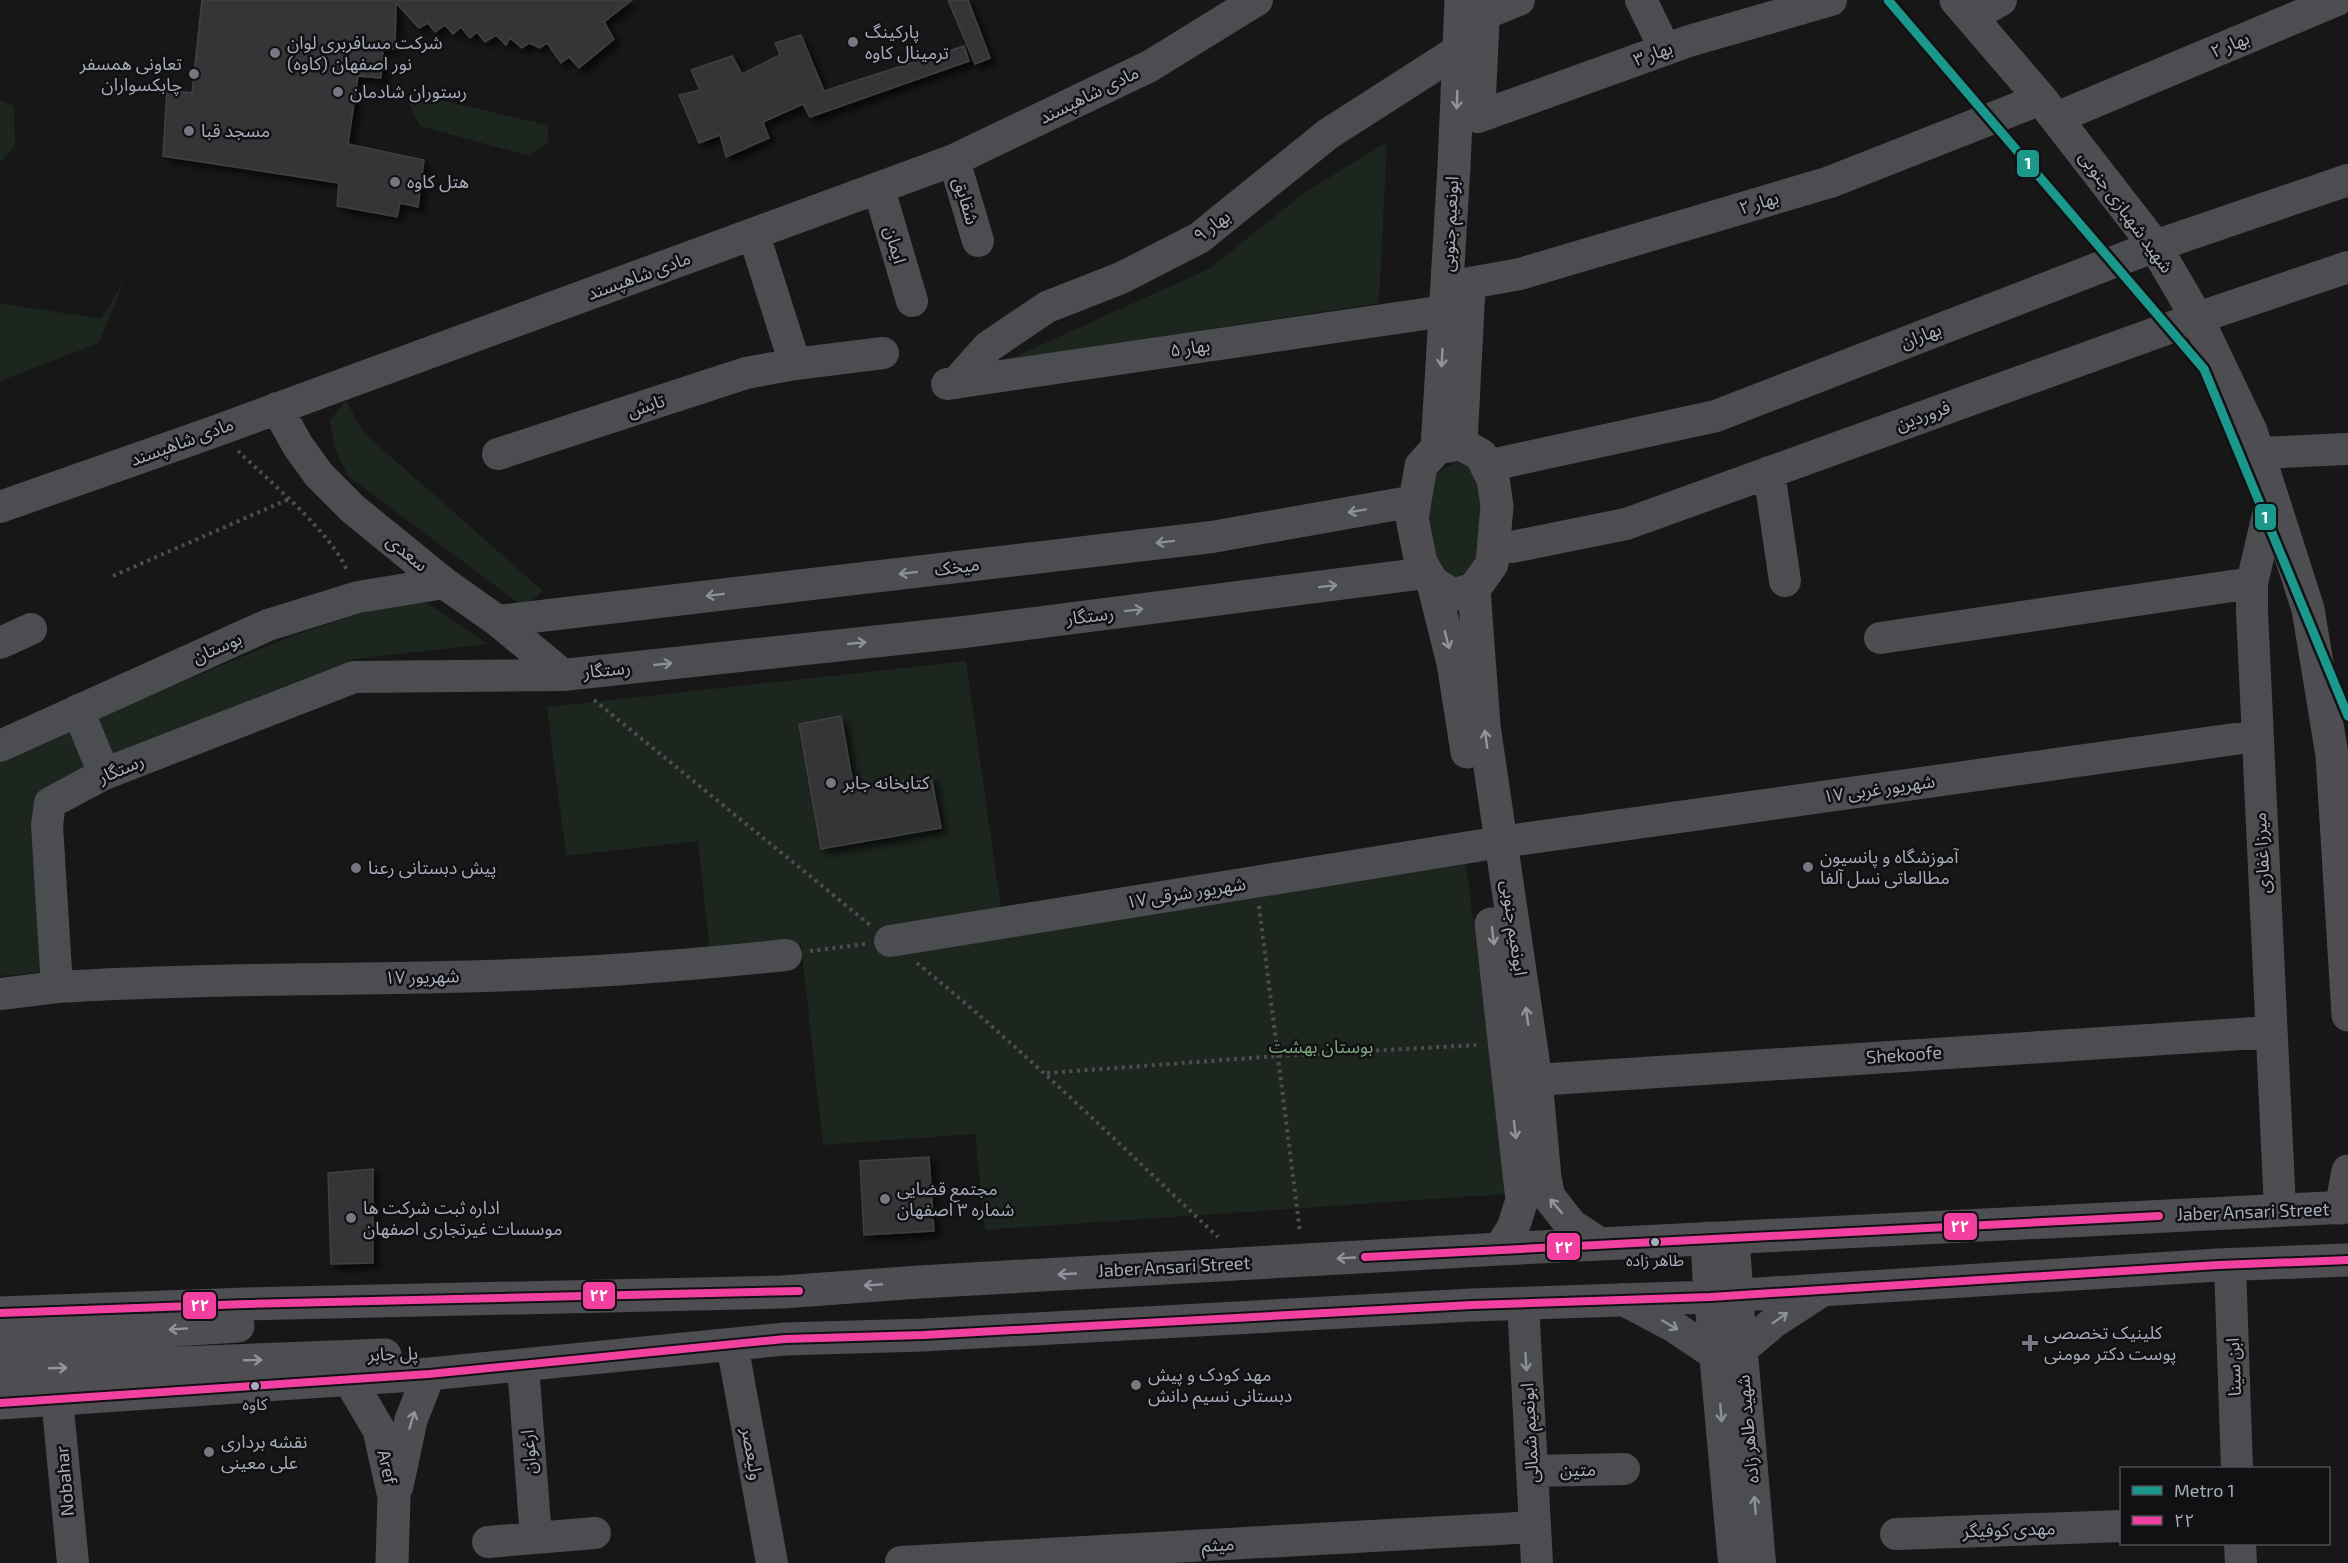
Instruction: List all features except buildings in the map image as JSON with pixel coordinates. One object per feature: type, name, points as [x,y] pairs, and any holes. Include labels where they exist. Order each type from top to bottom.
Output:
[{"type":"main road","name":"ابونعیم جنوبی","points":[[1449,446],[1445,311],[1459,50],[1476,5]]},
{"type":"main road","name":"ابونعیم جنوبی","points":[[1449,446],[1470,283],[1478,117],[1476,5]]},
{"type":"main road","name":"شهید شهبازی جنوبی","points":[[1964,9],[2048,108],[2155,246],[2198,318],[2251,431],[2308,609],[2332,755],[2348,1015]]},
{"type":"main road","points":[[1449,446],[1481,455],[1487,466],[1494,479],[1497,506],[1492,564],[1474,589],[1453,595],[1429,578],[1421,563],[1412,518],[1421,466],[1449,446]]},
{"type":"main road","name":"ابونعیم جنوبی","points":[[1429,578],[1453,663],[1492,844],[1536,1080],[1545,1178],[1549,1197],[1571,1225],[1600,1244]]},
{"type":"main road","name":"ابونعیم جنوبی","points":[[1474,589],[1492,844],[1522,1200],[1513,1228],[1500,1249]]},
{"type":"main road","points":[[2344,1208],[2348,1171]]},
{"type":"main road","name":"Jaber Ansari Street","points":[[0,1313],[246,1304],[782,1292],[931,1281],[1500,1249],[2280,1209],[2344,1208]]},
{"type":"main road","points":[[1720,1238],[1724,1296]]},
{"type":"main road","points":[[0,1403],[429,1374],[785,1339],[923,1335],[1523,1303],[1724,1296],[2230,1265],[2344,1266]]},
{"type":"main road","name":"پل جابر","points":[[0,1341],[782,1292]]},
{"type":"main road","name":"پل جابر","points":[[0,1370],[785,1339]]},
{"type":"main road","points":[[394,1497],[411,1420],[429,1374]]},
{"type":"main road","name":"Aref","points":[[349,1379],[379,1430],[394,1497],[392,1563]]},
{"type":"main road","points":[[0,1410],[45,1400]]},
{"type":"street","name":"مادی شاهپسند","points":[[0,507],[216,431],[954,160],[1150,66],[1257,0]]},
{"type":"street","points":[[1476,5],[1519,0]]},
{"type":"street","points":[[1641,0],[1665,49]]},
{"type":"street","name":"بهار ۳","points":[[1478,117],[1665,49],[1831,0]]},
{"type":"street","points":[[1964,9],[2001,0]]},
{"type":"street","name":"بهار ۲","points":[[1470,283],[1520,274],[1830,182],[2048,108],[2337,0]]},
{"type":"street","name":"بهار ۹","points":[[946,385],[988,347],[1047,307],[1121,278],[1199,238],[1328,134],[1459,50]]},
{"type":"street","name":"شقایق","points":[[954,160],[978,241]]},
{"type":"street","name":"بهاران","points":[[1487,466],[1716,416],[2155,246],[2348,180]]},
{"type":"street","name":"ایمان","points":[[879,189],[912,301]]},
{"type":"street","points":[[754,235],[795,364]]},
{"type":"street","name":"فروردین","points":[[1494,545],[1512,547],[1626,524],[2198,318],[2348,267]]},
{"type":"street","name":"بهار ۵","points":[[946,385],[1445,311]]},
{"type":"street","name":"تابش","points":[[498,454],[746,373],[795,364],[883,353]]},
{"type":"street","name":"سعدی","points":[[277,408],[298,446],[319,475],[353,509],[444,583],[498,621],[563,675]]},
{"type":"street","points":[[2258,453],[2348,449]]},
{"type":"street","points":[[1769,472],[1785,581]]},
{"type":"street","name":"میرزا غفاری","points":[[2272,498],[2252,583],[2256,736],[2280,1209]]},
{"type":"street","name":"میخک","points":[[498,621],[1212,537],[1415,501]]},
{"type":"street","name":"رستگار","points":[[57,987],[47,825],[50,803],[104,774],[354,677],[563,675],[1429,578]]},
{"type":"street","name":"بوستان","points":[[0,746],[268,625],[358,597],[444,583]]},
{"type":"street","points":[[1880,638],[2252,583]]},
{"type":"street","points":[[0,643],[31,629]]},
{"type":"street","points":[[78,710],[104,774]]},
{"type":"street","name":"۱۷ شهریور غربی","points":[[1492,844],[2256,736]]},
{"type":"street","name":"۱۷ شهریور شرقی","points":[[890,941],[1492,844]]},
{"type":"street","name":"۱۷ شهریور","points":[[57,987],[154,981],[449,977],[691,965],[786,955]]},
{"type":"street","points":[[0,994],[57,987]]},
{"type":"street","name":"Shekoofe","points":[[1536,1080],[2271,1032]]},
{"type":"street","name":"ابن سینا","points":[[2230,1265],[2237,1467]]},
{"type":"street","points":[[1622,1299],[1729,1353],[1822,1290]]},
{"type":"street","name":"شهید طاهر زاده","points":[[1724,1296],[1729,1353],[1760,1563]]},
{"type":"street","name":"ابونعیم شمالی","points":[[1523,1303],[1537,1563]]},
{"type":"street","name":"ولیعصر","points":[[732,1344],[772,1563]]},
{"type":"street","name":"شهید طاهر زاده","points":[[1729,1353],[1734,1563]]},
{"type":"street","name":"ارغوان","points":[[523,1366],[536,1538]]},
{"type":"street","name":"Nobahar","points":[[45,1400],[73,1563]]},
{"type":"street","name":"متین","points":[[1532,1471],[1624,1469]]},
{"type":"street","name":"مهدی کوفیگر","points":[[1896,1534],[2120,1526]]},
{"type":"street","name":"میثم","points":[[901,1562],[1535,1527]]},
{"type":"street","points":[[488,1542],[595,1533]]},
{"type":"street","points":[[2240,1545],[2241,1563]]},
{"type":"path","points":[[216,431],[289,500],[325,538],[345,564],[358,597]]},
{"type":"path","points":[[113,576],[289,500]]},
{"type":"path","points":[[1258,895],[1298,1209]]},
{"type":"path","points":[[786,955],[890,941]]},
{"type":"path","points":[[1046,1073],[1278,1056],[1478,1045]]},
{"type":"green space","points":[[428,97],[547,125],[549,142],[529,156],[420,126],[409,104]]},
{"type":"green space","points":[[0,100],[14,106],[15,146],[0,162]]},
{"type":"green space","points":[[1387,142],[1379,303],[1007,360],[1209,269],[1304,193]]},
{"type":"green space","points":[[125,279],[99,343],[0,381],[0,303],[101,319]]},
{"type":"green space","points":[[346,401],[364,433],[543,591],[524,607],[348,476],[335,449],[330,420]]},
{"type":"green space","points":[[1458,462],[1473,463],[1484,474],[1486,555],[1466,578],[1450,579],[1438,572],[1429,524],[1428,498],[1434,477],[1448,466]]},
{"type":"green space","points":[[421,599],[488,644],[355,659],[93,761],[41,792],[40,972],[0,976],[0,763],[110,712],[294,635],[365,612]]},
{"type":"green space","name":"بوستان بهشت","points":[[966,661],[1002,915],[1466,863],[1507,1194],[985,1230],[975,1134],[823,1145],[801,945],[710,954],[698,841],[566,856],[547,707]]},
{"type":"metro line","name":"1","points":[[1888,0],[2204,369],[2348,716]]},
{"type":"transit line","name":"۲۲","points":[[1365,1257],[2159,1216]]},
{"type":"transit line","name":"۲۲","points":[[0,1403],[429,1374],[785,1339],[923,1335],[1472,1305],[1710,1297],[2218,1265],[2348,1260]]},
{"type":"transit line","name":"۲۲","points":[[0,1313],[246,1304],[799,1291]]},
{"type":"place","name":"پارکینگ ترمینال کاوه","points":[[853,42]]},
{"type":"place","name":"شرکت مسافربری لوان نور اصفهان (کاوه)","points":[[275,53]]},
{"type":"place","name":"تعاونی همسفر چابکسواران","points":[[194,74]]},
{"type":"place","name":"رستوران شادمان","points":[[338,92]]},
{"type":"place","name":"مسجد قبا","points":[[189,131]]},
{"type":"place","name":"هتل کاوه","points":[[395,182]]},
{"type":"place","name":"کتابخانه جابر","points":[[831,783]]},
{"type":"place","name":"آموزشگاه و پانسیون مطالعاتی نسل آلفا","points":[[1808,867]]},
{"type":"place","name":"پیش دبستانی رعنا","points":[[356,868]]},
{"type":"place","name":"مجتمع قضایی شماره ۳ اصفهان","points":[[885,1199]]},
{"type":"place","name":"اداره ثبت شرکت ها موسسات غیرتجاری اصفهان","points":[[351,1218]]},
{"type":"place","name":"طاهر زاده","points":[[1655,1242]]},
{"type":"place","name":"کلینیک تخصصی پوست دکتر مومنی","points":[[2030,1343]]},
{"type":"place","name":"مهد کودک و پیش دبستانی نسیم دانش","points":[[1136,1385]]},
{"type":"place","name":"کاوه","points":[[255,1386]]},
{"type":"place","name":"نقشه برداری علی معینی","points":[[209,1452]]}]
